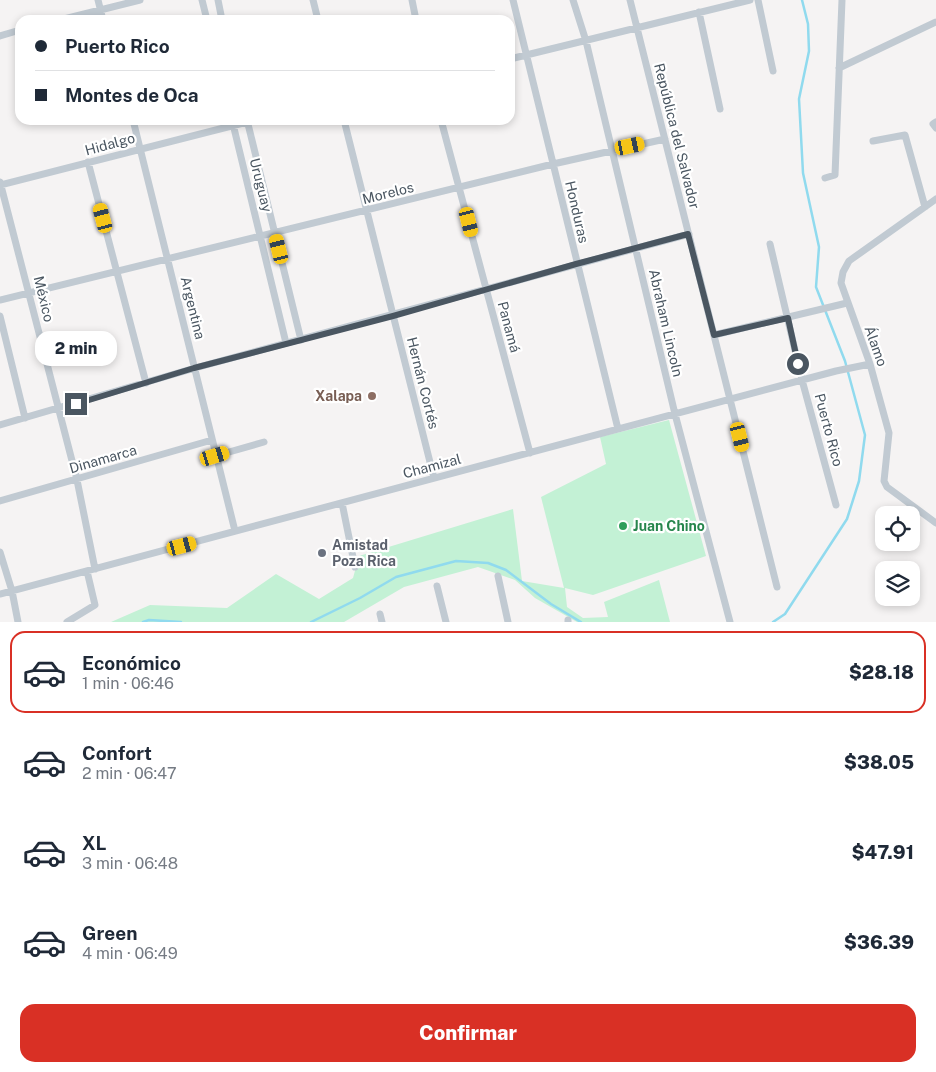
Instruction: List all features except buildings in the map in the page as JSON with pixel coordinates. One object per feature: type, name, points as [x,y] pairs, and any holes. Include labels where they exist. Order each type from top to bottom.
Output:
[{"type":"street","points":[[98,0],[102,15]]},
{"type":"street","points":[[78,15],[140,0]]},
{"type":"street","points":[[202,0],[206,15]]},
{"type":"street","points":[[218,0],[221,15]]},
{"type":"street","points":[[313,0],[317,15]]},
{"type":"street","points":[[412,0],[415,15]]},
{"type":"street","name":"Honduras","points":[[513,0],[576,264],[618,429]]},
{"type":"street","name":"Abraham Lincoln","points":[[573,0],[586,41],[675,414],[730,622]]},
{"type":"street","name":"República del Salvador","points":[[630,0],[777,587]]},
{"type":"street","points":[[712,0],[714,9]]},
{"type":"street","points":[[515,58],[750,0]]},
{"type":"street","points":[[758,0],[773,71]]},
{"type":"street","points":[[825,178],[835,174],[842,0]]},
{"type":"street","points":[[699,12],[720,109]]},
{"type":"street","points":[[839,68],[936,22]]},
{"type":"street","points":[[0,36],[15,32]]},
{"type":"street","points":[[936,122],[933,124],[936,128]]},
{"type":"street","name":"Argentina","points":[[134,125],[235,531]]},
{"type":"street","name":"Hidalgo","points":[[0,184],[225,125]]},
{"type":"street","name":"Uruguay","points":[[233,125],[286,344]]},
{"type":"street","name":"Uruguay","points":[[251,125],[301,340]]},
{"type":"street","name":"Hernán Cortés","points":[[345,125],[434,478]]},
{"type":"street","name":"Panamá","points":[[442,125],[461,188],[486,290],[530,452]]},
{"type":"street","points":[[873,141],[905,135],[924,207]]},
{"type":"street","name":"Morelos","points":[[0,300],[553,164],[664,139]]},
{"type":"street","points":[[88,162],[146,383]]},
{"type":"street","name":"México","points":[[0,184],[30,293],[77,480],[94,569]]},
{"type":"street","name":"Álamo","points":[[936,199],[849,261],[843,272],[841,283],[870,364],[889,433],[884,480],[887,487],[936,523]]},
{"type":"street","points":[[0,426],[194,368],[393,316],[688,234]]},
{"type":"street","name":"Puerto Rico","points":[[770,244],[802,380],[836,505]]},
{"type":"street","points":[[714,335],[847,303]]},
{"type":"street","points":[[0,316],[26,418]]},
{"type":"street","name":"Chamizal","points":[[0,594],[730,399],[870,364]]},
{"type":"street","name":"Dinamarca","points":[[0,501],[212,440]]},
{"type":"street","points":[[215,456],[264,442]]},
{"type":"street","points":[[342,503],[355,567]]},
{"type":"street","points":[[0,552],[12,591],[18,622]]},
{"type":"street","points":[[67,622],[95,605],[87,571]]},
{"type":"street","points":[[498,576],[508,622]]},
{"type":"street","points":[[437,586],[446,622]]},
{"type":"street","points":[[380,614],[382,622]]},
{"type":"green space","points":[[669,420],[706,556],[593,595],[565,588],[567,607],[583,618],[608,617],[604,602],[659,580],[670,622],[577,622],[535,598],[515,580],[478,567],[404,587],[344,622],[111,622],[150,605],[227,608],[276,574],[319,599],[353,578],[359,556],[513,509],[522,581],[564,588],[541,497],[606,464],[600,437]]},
{"type":"waterway","points":[[773,622],[785,614],[847,519],[859,481],[865,435],[845,361],[816,287],[819,247],[803,173],[799,99],[809,51],[808,24],[802,0]]},
{"type":"waterway","points":[[311,622],[360,598],[396,577],[456,561],[488,563],[506,570],[551,604],[581,622]]},
{"type":"waterway","points":[[143,622],[149,620],[181,622]]},
{"type":"place","name":"Xalapa","points":[[372,396]]},
{"type":"place","name":"Juan Chino","points":[[623,526]]},
{"type":"place","name":"Amistad Poza Rica","points":[[322,553]]},
{"type":"route","points":[[76,404],[194,368],[393,316],[688,234],[714,335],[788,318],[798,364]]}]
